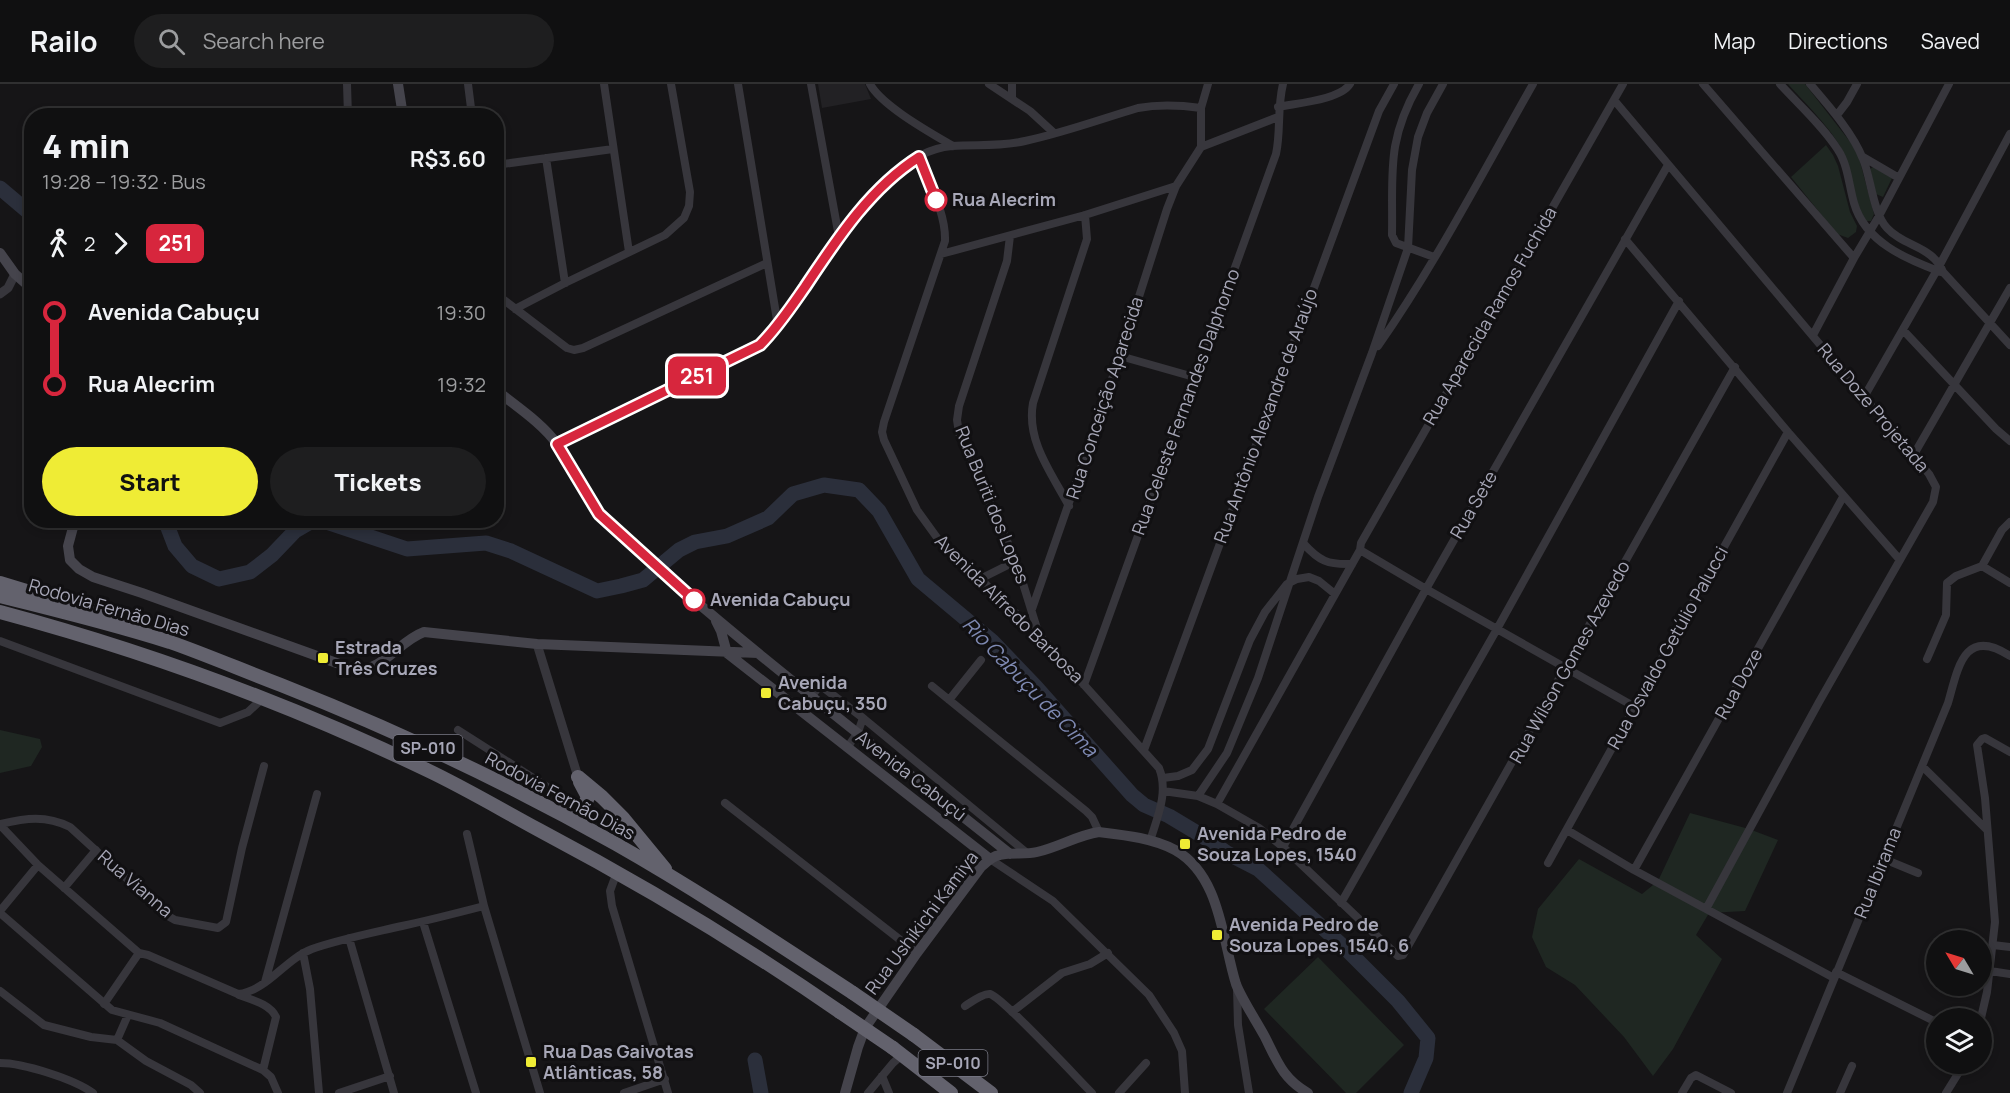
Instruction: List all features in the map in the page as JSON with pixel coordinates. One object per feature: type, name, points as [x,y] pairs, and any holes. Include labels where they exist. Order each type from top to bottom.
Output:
[{"type":"highway","points":[[0,583],[144,627],[167,642]]},
{"type":"highway","name":"Rodovia Fernão Dias","points":[[0,596],[167,642],[329,704],[437,752],[553,810],[616,844],[853,993],[991,1093]]},
{"type":"highway","name":"Rodovia Fernão Dias","points":[[0,612],[78,633],[223,684],[320,722],[428,771],[617,872],[724,935],[897,1051],[951,1093]]},
{"type":"highway","points":[[553,810],[573,812],[583,809],[588,797],[578,777]]},
{"type":"highway","points":[[578,777],[622,818],[675,881]]},
{"type":"main road","points":[[398,84],[402,108]]},
{"type":"main road","points":[[0,253],[24,281]]},
{"type":"main road","name":"Avenida Cabuçú","points":[[504,397],[543,429],[557,444],[599,514],[646,558],[712,616],[1010,854]]},
{"type":"main road","points":[[73,528],[68,546],[70,560],[79,569],[93,577],[345,667],[368,670],[378,665],[413,636],[424,632],[537,644],[727,653],[739,657],[758,653]]},
{"type":"main road","points":[[712,616],[721,631],[727,653]]},
{"type":"main road","name":"Avenida Cabuçú","points":[[739,657],[759,679],[990,859]]},
{"type":"main road","points":[[759,679],[770,670],[771,663]]},
{"type":"main road","name":"Rua Ushikichi Kamiya","points":[[845,1093],[865,1028],[981,867],[999,855],[1040,852],[1089,833],[1100,832],[1150,841],[1173,849],[1184,856],[1201,875],[1215,905],[1237,987],[1283,1073],[1308,1093]]},
{"type":"street","points":[[347,84],[348,108]]},
{"type":"street","points":[[468,84],[471,108]]},
{"type":"street","points":[[604,84],[629,252]]},
{"type":"street","points":[[515,309],[665,235],[684,218],[689,206],[690,192],[671,84]]},
{"type":"street","points":[[738,84],[778,326]]},
{"type":"street","points":[[812,84],[839,237]]},
{"type":"street","points":[[870,84],[897,110],[953,146]]},
{"type":"street","points":[[989,84],[1012,97],[1054,133]]},
{"type":"street","points":[[1012,84],[1012,97]]},
{"type":"street","points":[[941,254],[1085,215],[1176,186],[1201,147],[1201,108],[1208,84]]},
{"type":"street","name":"Rua Celeste Fernandes Dalphorno","points":[[1084,685],[1276,154],[1279,143],[1278,106],[1282,84]]},
{"type":"street","points":[[1278,106],[1336,95],[1346,90],[1350,84]]},
{"type":"street","name":"Rua Antônio Alexandre de Araújo","points":[[1144,750],[1379,111],[1394,84]]},
{"type":"street","points":[[1419,84],[1400,123],[1393,148],[1392,235],[1396,243],[1434,257]]},
{"type":"street","points":[[1198,796],[1227,753],[1257,678],[1287,584],[1372,353],[1408,248],[1414,155],[1418,137],[1427,113],[1443,84]]},
{"type":"street","points":[[1372,353],[1407,305],[1533,84]]},
{"type":"street","name":"Rua Aparecida Ramos Fuchida","points":[[1217,804],[1352,564],[1361,543],[1623,84]]},
{"type":"street","points":[[1703,84],[1854,258]]},
{"type":"street","points":[[1780,84],[1839,151],[1845,165],[1854,205],[1869,232],[1891,249],[1940,269]]},
{"type":"street","points":[[1810,84],[1837,115],[1863,157],[1879,216],[1886,227],[1895,235],[1934,257],[1940,269],[2010,345]]},
{"type":"street","points":[[1837,115],[1857,84]]},
{"type":"street","points":[[1813,335],[1949,84]]},
{"type":"street","name":"Rua Doze Projetada","points":[[1614,100],[1934,481],[1936,494],[1706,909]]},
{"type":"street","points":[[557,444],[760,345],[778,326],[839,237],[887,180],[919,157],[939,148],[993,146],[1024,141],[1138,108],[1173,104],[1201,108]]},
{"type":"street","points":[[1201,147],[1278,117]]},
{"type":"street","points":[[1864,397],[1940,269],[2010,134]]},
{"type":"street","points":[[504,164],[614,149]]},
{"type":"street","points":[[919,157],[945,230],[945,241],[941,254]]},
{"type":"street","points":[[1863,157],[1899,178]]},
{"type":"street","points":[[546,158],[565,283]]},
{"type":"street","name":"Rua Sete","points":[[1283,847],[1426,589],[1668,165]]},
{"type":"street","name":"Rua Conceição Aparecida","points":[[1032,609],[1069,506],[1176,186]]},
{"type":"street","points":[[1069,506],[1034,441],[1030,416],[1087,239],[1085,215]]},
{"type":"street","name":"Rua Buriti dos Lopes","points":[[1010,236],[1007,261],[959,406],[957,420],[959,433],[1016,561],[1040,636]]},
{"type":"street","points":[[1625,239],[1900,560]]},
{"type":"street","name":"Avenida Alfredo Barbosa","points":[[941,254],[884,422],[882,432],[884,440],[917,510],[938,539],[1040,636],[1144,750],[1159,768],[1163,778]]},
{"type":"street","points":[[504,299],[558,343],[574,350],[583,348],[767,263]]},
{"type":"street","points":[[0,294],[8,288],[15,273]]},
{"type":"street","points":[[1913,456],[2010,288]]},
{"type":"street","points":[[1162,796],[1198,796],[1259,828],[1283,847],[1341,903],[1497,629],[1679,301]]},
{"type":"street","points":[[1903,330],[2010,441]]},
{"type":"street","points":[[1120,356],[1194,377]]},
{"type":"street","name":"Rua Wilson Gomes Azevedo","points":[[1341,903],[1398,956],[1403,955],[1735,367]]},
{"type":"street","name":"Rua Osvaldo Getúlio Palucci","points":[[1548,863],[1788,432]]},
{"type":"street","name":"Rua Doze","points":[[1634,870],[1844,497]]},
{"type":"street","points":[[1927,659],[1946,615],[1947,583],[1956,576],[1982,566],[2002,530],[2010,522]]},
{"type":"street","points":[[1303,543],[1316,557],[1336,565],[1352,564]]},
{"type":"street","points":[[1360,549],[1426,589],[1635,707]]},
{"type":"street","points":[[980,579],[1016,561]]},
{"type":"street","points":[[1982,566],[2010,583]]},
{"type":"street","points":[[1150,841],[1162,796],[1163,778],[1178,776],[1192,770],[1208,749],[1250,640],[1265,612],[1287,584],[1297,579],[1309,577],[1319,581],[1335,594]]},
{"type":"street","points":[[0,641],[220,723],[248,712],[262,699]]},
{"type":"street","points":[[537,644],[578,777]]},
{"type":"street","name":"Rua Ibirama","points":[[1786,1093],[1948,703],[1961,660],[1974,647],[1990,645],[2010,656]]},
{"type":"street","points":[[949,700],[981,660]]},
{"type":"street","points":[[812,696],[820,685],[1028,854]]},
{"type":"street","points":[[932,686],[1086,811],[1100,832]]},
{"type":"street","points":[[847,748],[858,732],[863,718]]},
{"type":"street","points":[[458,730],[583,809]]},
{"type":"street","points":[[1992,954],[1994,900],[1977,745],[1985,738],[2010,752]]},
{"type":"street","name":"Rua Vianna","points":[[0,825],[38,817],[56,820],[70,827],[168,916],[175,920],[218,928],[226,922],[242,848],[264,766]]},
{"type":"street","points":[[1922,766],[1986,829]]},
{"type":"street","points":[[265,982],[317,794]]},
{"type":"street","points":[[725,803],[917,953]]},
{"type":"street","points":[[0,825],[38,865],[139,953],[272,1010],[276,1017],[263,1070]]},
{"type":"street","points":[[1567,830],[1706,909],[1835,975],[1926,1017]]},
{"type":"street","points":[[466,834],[484,906],[540,1093]]},
{"type":"street","points":[[64,888],[96,850]]},
{"type":"street","points":[[1884,858],[1918,873]]},
{"type":"street","points":[[990,859],[1053,900],[1149,995],[1174,1033],[1182,1051],[1185,1093]]},
{"type":"street","points":[[38,865],[0,912],[112,1010],[160,1023],[263,1070],[270,1077],[278,1093]]},
{"type":"street","points":[[617,872],[610,891],[612,906],[668,1093]]},
{"type":"street","points":[[238,994],[251,991],[303,953],[349,938],[484,906]]},
{"type":"street","points":[[423,921],[476,1093]]},
{"type":"street","points":[[349,938],[394,1093]]},
{"type":"street","points":[[1993,945],[2010,946]]},
{"type":"street","points":[[104,1004],[139,953]]},
{"type":"street","points":[[303,953],[310,989],[319,1093]]},
{"type":"street","points":[[1012,1012],[1062,973],[1097,961],[1108,953]]},
{"type":"street","points":[[1992,971],[2010,974]]},
{"type":"street","points":[[1237,987],[1238,1025],[1249,1093]]},
{"type":"street","points":[[0,992],[44,1025],[91,1037],[117,1040],[146,1061],[191,1085],[200,1093]]},
{"type":"street","points":[[965,1006],[988,994],[994,996],[1092,1093]]},
{"type":"street","points":[[117,1040],[128,1015]]},
{"type":"street","points":[[868,1093],[893,1063],[897,1051]]},
{"type":"street","points":[[0,1063],[15,1063],[34,1069],[72,1082],[93,1093]]},
{"type":"street","points":[[1119,1093],[1146,1063]]},
{"type":"street","points":[[1840,1093],[1852,1066]]},
{"type":"street","points":[[1946,1093],[1958,1074]]},
{"type":"street","points":[[339,1093],[390,1076]]},
{"type":"street","points":[[882,1076],[889,1093]]},
{"type":"street","points":[[1682,1093],[1693,1076],[1698,1076],[1731,1093]]},
{"type":"street","points":[[624,1093],[665,1079]]},
{"type":"shaded area","points":[[818,84],[865,84],[871,99],[822,108]]},
{"type":"shaded area","points":[[1788,84],[1805,84],[1851,143],[1859,158],[1874,214],[1871,221],[1866,221],[1861,213],[1842,150],[1825,125]]},
{"type":"shaded area","points":[[1826,145],[1838,166],[1850,212],[1857,226],[1856,232],[1848,238],[1837,234],[1791,177]]},
{"type":"shaded area","points":[[1873,167],[1892,178],[1883,197],[1876,194],[1870,169]]},
{"type":"shaded area","points":[[0,730],[40,739],[42,747],[31,766],[0,773]]},
{"type":"shaded area","points":[[1690,813],[1749,829],[1778,840],[1745,911],[1709,913],[1696,935],[1722,959],[1673,1049],[1653,1076],[1624,1037],[1575,985],[1546,967],[1532,937],[1538,909],[1579,859],[1642,894],[1658,881]]},
{"type":"shaded area","points":[[1318,957],[1404,1045],[1356,1093],[1346,1093],[1264,1009]]},
{"type":"waterway","name":"Rio Cabuçu de Cima","points":[[0,188],[24,208]]},
{"type":"waterway","name":"Rio Cabuçu de Cima","points":[[344,528],[407,549],[486,543],[511,551],[597,591],[643,580],[679,550],[695,542],[727,536],[768,518],[793,494],[824,485],[859,490],[879,511],[918,579],[992,641],[1132,795],[1144,805],[1169,816],[1227,853],[1258,869],[1345,948],[1398,1001],[1428,1038],[1426,1058],[1411,1093]]},
{"type":"waterway","name":"Rio Cabuçu de Cima","points":[[168,528],[175,546],[192,566],[219,579],[250,572],[300,528]]},
{"type":"waterway","points":[[755,1060],[761,1093]]},
{"type":"bus line","name":"251","points":[[694,600],[599,514],[557,444],[760,345],[778,326],[839,237],[868,201],[887,180],[919,157],[936,200]]},
{"type":"place","name":"Rua Alecrim","points":[[936,200]]},
{"type":"place","name":"Avenida Cabuçu","points":[[694,600]]},
{"type":"place","name":"Estrada Três Cruzes","points":[[323,658]]},
{"type":"place","name":"Avenida Cabuçu, 350","points":[[766,693]]},
{"type":"place","name":"Avenida Pedro de Souza Lopes, 1540","points":[[1185,844]]},
{"type":"place","name":"Avenida Pedro de Souza Lopes, 1540, 6","points":[[1217,935]]},
{"type":"place","name":"Rua Das Gaivotas Atlânticas, 58","points":[[531,1062]]}]
